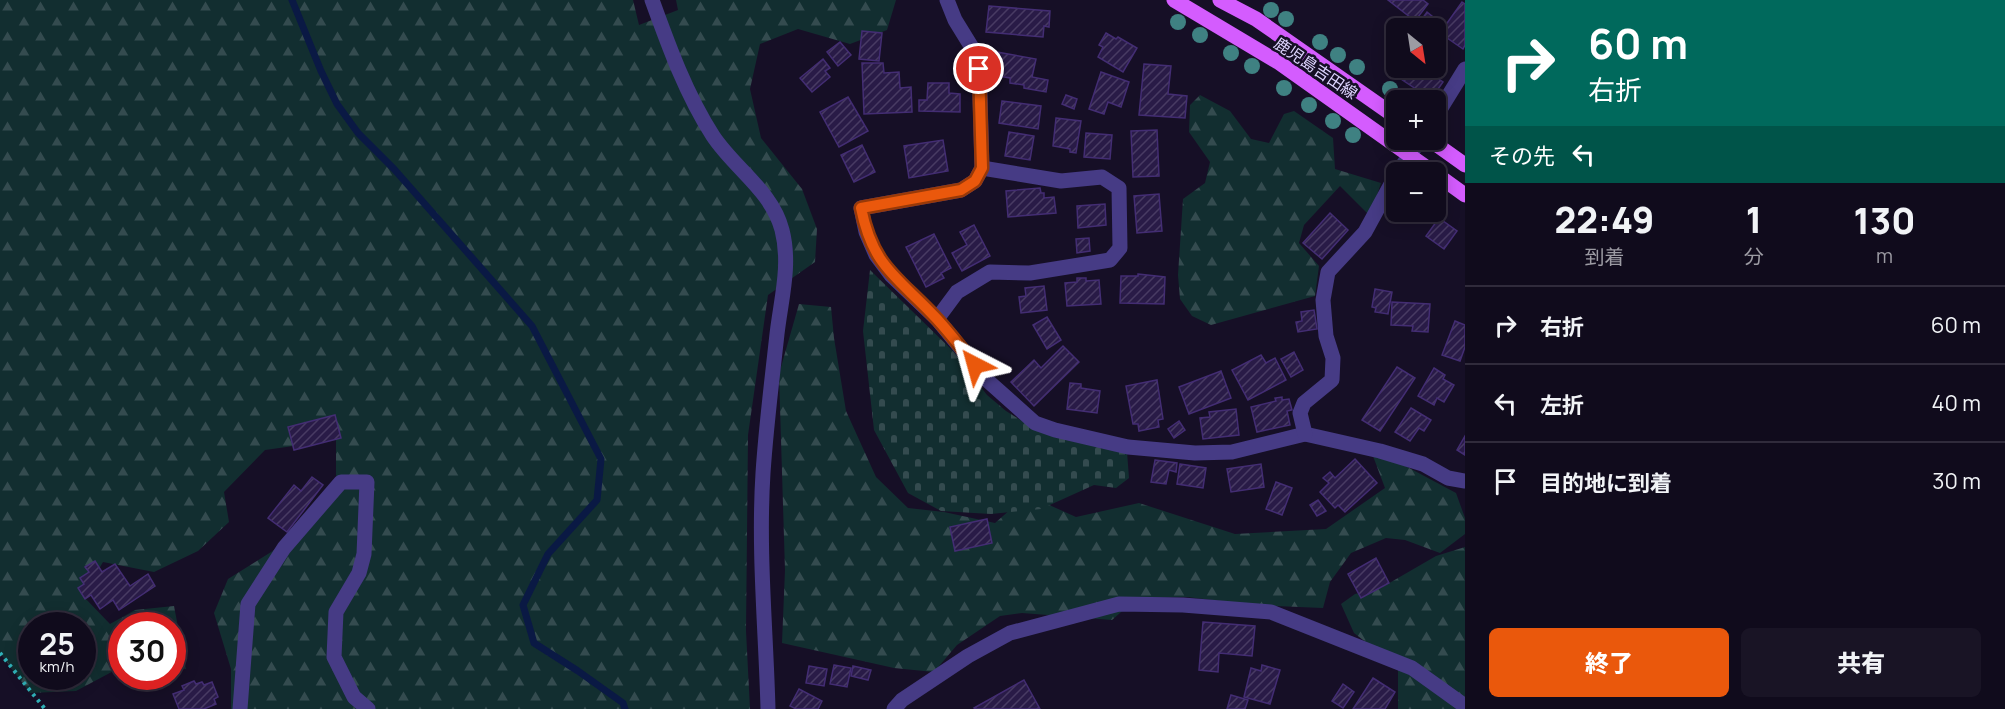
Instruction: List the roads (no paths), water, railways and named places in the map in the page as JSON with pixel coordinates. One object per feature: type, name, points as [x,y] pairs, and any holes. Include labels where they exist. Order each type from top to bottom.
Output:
[{"type":"main road","name":"鹿児島吉田線","points":[[1174,0],[1278,62],[1419,162]]},
{"type":"main road","name":"鹿児島吉田線","points":[[1220,0],[1256,20],[1386,110]]},
{"type":"main road","points":[[1444,150],[1465,165]]},
{"type":"main road","name":"鹿児島吉田線","points":[[1446,182],[1465,195]]},
{"type":"street","points":[[652,0],[692,99],[714,137],[764,194],[776,213],[782,230],[786,278],[773,369],[763,475],[762,562],[768,709]]},
{"type":"street","points":[[947,0],[979,59],[982,168],[975,181],[961,190],[861,208],[866,232],[876,255],[891,274],[937,319],[988,381],[1035,423],[1128,447],[1194,453],[1232,452],[1305,434],[1423,464],[1448,478],[1465,481]]},
{"type":"street","points":[[1446,100],[1465,69]]},
{"type":"street","points":[[1405,162],[1412,150]]},
{"type":"street","points":[[937,319],[957,292],[990,272],[1030,273],[1110,260],[1120,248],[1119,188],[1102,177],[1061,181],[982,168]]},
{"type":"street","points":[[1305,434],[1300,413],[1304,403],[1332,380],[1333,358],[1326,336],[1323,300],[1328,273],[1365,232],[1386,194]]},
{"type":"street","points":[[240,709],[248,604],[284,548],[341,482],[366,482],[364,554],[359,573],[336,612],[334,657],[354,697],[368,709]]},
{"type":"street","points":[[894,709],[902,700],[968,656],[1010,633],[1119,604],[1183,604],[1271,612],[1412,668],[1465,706]]},
{"type":"waterway","points":[[292,0],[337,104],[358,133],[394,169],[532,326],[601,459],[597,500],[548,554],[523,605],[534,643],[623,703],[625,709]]}]
